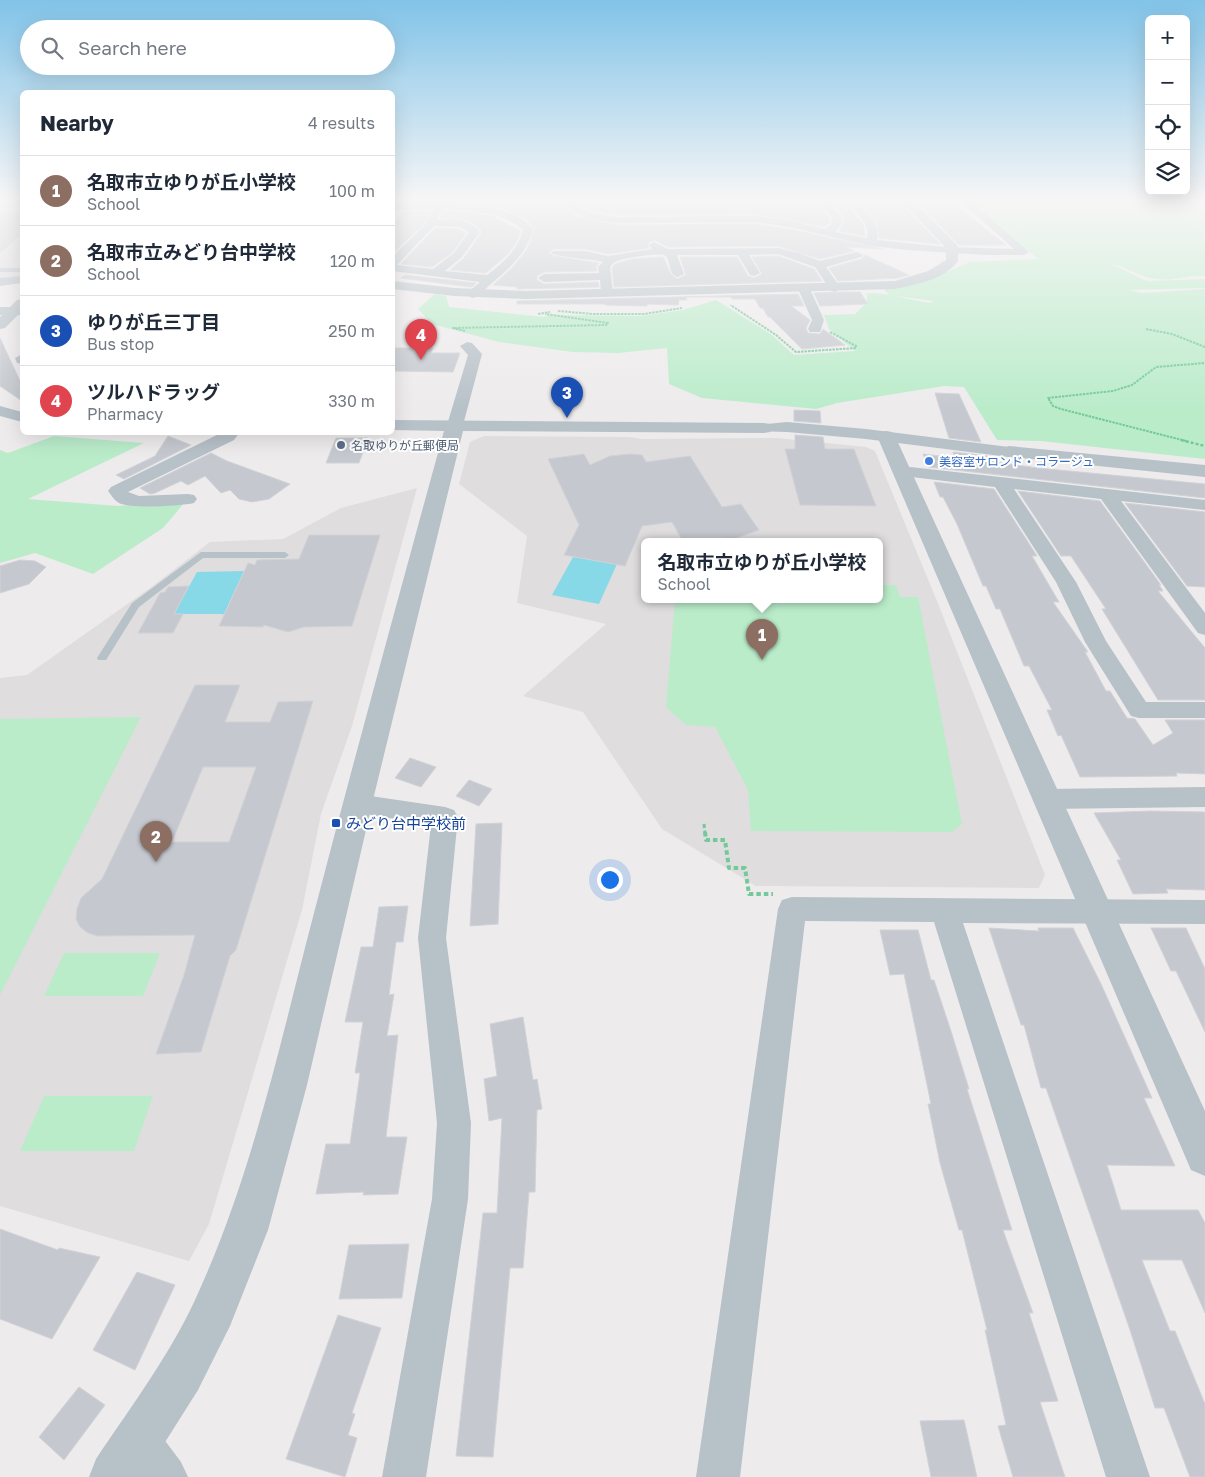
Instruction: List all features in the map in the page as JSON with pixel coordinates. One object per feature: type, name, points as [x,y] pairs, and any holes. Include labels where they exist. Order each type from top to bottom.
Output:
[{"type":"street","points":[[417,271],[488,279]]},
{"type":"street","points":[[472,294],[498,271]]},
{"type":"street","points":[[604,271],[607,294]]},
{"type":"street","points":[[823,271],[835,288]]},
{"type":"street","points":[[395,284],[472,294],[607,294],[894,285],[932,275],[939,271]]},
{"type":"street","points":[[544,278],[605,276]]},
{"type":"street","points":[[0,282],[20,280]]},
{"type":"street","points":[[804,289],[816,325]]},
{"type":"street","points":[[0,325],[15,309]]},
{"type":"street","points":[[114,1477],[181,1374],[214,1310],[247,1230],[288,1084],[357,804],[475,354],[467,339]]},
{"type":"street","points":[[0,411],[20,416]]},
{"type":"street","points":[[395,425],[764,428],[788,433],[887,439],[964,450],[1010,452],[1205,472]]},
{"type":"street","points":[[188,499],[139,501],[124,499],[117,490],[230,435]]},
{"type":"street","points":[[887,439],[1205,1156]]},
{"type":"street","points":[[901,471],[1205,505]]},
{"type":"street","points":[[1002,482],[1066,582],[1096,642],[1139,710],[1205,710]]},
{"type":"street","points":[[1106,493],[1205,628]]},
{"type":"street","points":[[1046,799],[1205,797]]},
{"type":"street","points":[[357,804],[445,817],[432,938],[454,1123],[450,1189],[404,1477]]},
{"type":"street","points":[[718,1477],[792,909],[1097,913],[1205,912]]},
{"type":"street","points":[[945,911],[1128,1477]]},
{"type":"street","points":[[138,1441],[166,1477]]},
{"type":"lane","points":[[102,658],[135,605],[201,556],[285,555]]},
{"type":"path","points":[[729,304],[776,335],[796,352],[856,348],[856,346],[816,325]]},
{"type":"path","points":[[538,314],[553,311],[592,314],[644,314],[690,306]]},
{"type":"path","points":[[467,339],[453,328],[538,328],[606,325],[608,323],[545,314]]},
{"type":"path","points":[[1146,329],[1172,334],[1205,347]]},
{"type":"path","points":[[1205,363],[1156,367],[1132,385],[1113,391],[1048,398],[1053,406],[1062,409],[1205,446]]},
{"type":"path","points":[[704,824],[706,840],[725,840],[728,868],[745,868],[749,894],[772,894],[776,896]]},
{"type":"shaded area","points":[[0,271],[20,271],[20,275],[16,279],[0,280]]},
{"type":"shaded area","points":[[484,436],[629,437],[642,439],[777,438],[866,447],[875,451],[937,601],[1045,875],[1039,888],[756,886],[662,829],[583,712],[523,696],[606,624],[517,603],[527,536],[459,484],[470,442]]},
{"type":"shaded area","points":[[417,488],[352,726],[321,814],[302,910],[209,1224],[189,1261],[0,1206],[0,678],[27,675],[150,588],[210,542],[283,539],[341,508]]},
{"type":"green space","points":[[950,271],[1126,271],[1147,281],[1205,279],[1205,288],[1128,290],[1142,293],[1205,289],[1205,459],[1041,441],[997,440],[964,387],[944,386],[837,403],[816,409],[702,398],[669,384],[667,348],[618,353],[573,352],[499,342],[432,324],[418,309],[435,294],[446,296],[449,307],[544,317],[549,315],[641,316],[683,310],[716,300],[772,335],[794,355],[855,351],[829,329],[824,315],[855,314],[867,302],[867,293],[889,295],[883,288],[938,276]],"holes":[[[894,296],[934,301],[930,303]]]},
{"type":"green space","points":[[1131,271],[1205,271],[1205,276],[1169,279],[1143,276]]},
{"type":"green space","points":[[54,436],[144,443],[28,499],[118,506],[186,501],[163,528],[93,574],[35,553],[0,563],[0,450],[8,453]]},
{"type":"green space","points":[[883,585],[896,585],[900,597],[918,597],[962,824],[952,832],[751,831],[748,790],[715,727],[686,725],[666,707],[675,603],[883,603]]},
{"type":"green space","points":[[141,717],[0,995],[0,719]]},
{"type":"green space","points":[[64,953],[160,953],[143,996],[44,996]]},
{"type":"green space","points":[[44,1096],[153,1096],[134,1151],[20,1151]]},
{"type":"water","points":[[573,557],[617,564],[599,604],[552,595]]},
{"type":"water","points":[[244,571],[224,614],[174,614],[197,572]]},
{"type":"building","points":[[461,271],[488,271],[486,273]]},
{"type":"building","points":[[509,271],[597,271],[544,272],[537,276],[537,280],[544,284],[598,282],[599,287],[517,289],[517,287],[493,285]]},
{"type":"building","points":[[612,271],[670,271],[677,279],[686,275],[685,271],[745,271],[748,276],[754,278],[762,274],[760,271],[815,271],[822,281],[614,287]]},
{"type":"building","points":[[831,271],[900,271],[909,275],[898,278],[838,281]]},
{"type":"building","points":[[405,275],[476,283],[472,287],[401,278]]},
{"type":"building","points":[[860,292],[868,304],[820,306],[814,293]]},
{"type":"building","points":[[798,294],[804,306],[791,306],[810,320],[806,328],[808,333],[820,334],[823,329],[845,345],[802,349],[768,317],[755,299],[686,297],[687,300],[679,300],[678,305],[647,304],[647,306],[517,304],[517,301]]},
{"type":"building","points":[[0,338],[20,381],[20,400],[0,386]]},
{"type":"building","points":[[395,348],[433,348],[431,353],[460,353],[453,372],[395,371]]},
{"type":"building","points":[[935,393],[959,394],[981,442],[949,438]]},
{"type":"building","points":[[794,410],[820,411],[821,423],[794,421]]},
{"type":"building","points":[[795,435],[823,437],[825,449],[854,449],[876,506],[800,505],[785,449],[795,449]]},
{"type":"building","points":[[168,436],[191,445],[124,479],[116,475],[155,456]]},
{"type":"building","points":[[336,438],[368,438],[359,463],[326,463]]},
{"type":"building","points":[[953,452],[987,456],[989,460],[994,462],[1038,468],[1205,484],[1205,498],[928,467],[923,454],[955,458]]},
{"type":"building","points":[[211,453],[227,461],[290,484],[269,499],[252,502],[239,499],[230,490],[221,493],[205,476],[188,485],[181,481],[150,494],[140,488]]},
{"type":"building","points":[[584,454],[590,465],[610,456],[630,454],[642,455],[646,462],[690,456],[722,507],[741,504],[759,530],[736,538],[681,538],[672,522],[642,526],[625,566],[564,555],[579,525],[548,459]]},
{"type":"building","points":[[934,482],[994,489],[1037,556],[1032,556],[1059,602],[1053,602],[1088,652],[1085,652],[1106,691],[1110,691],[1127,718],[1135,719],[1153,745],[1173,733],[1165,720],[1205,720],[1205,774],[1176,773],[1177,776],[1080,777],[1061,735],[1058,736],[1047,710],[1052,710],[1029,666],[1024,666],[1000,609],[996,609],[986,586],[983,586],[957,524],[943,497],[940,497]]},
{"type":"building","points":[[1018,491],[1100,501],[1161,585],[1159,585],[1163,591],[1158,591],[1205,648],[1205,700],[1158,700],[1102,609],[1106,609],[1071,556],[1061,556]]},
{"type":"building","points":[[1125,503],[1205,512],[1205,587],[1187,586]]},
{"type":"building","points":[[309,535],[380,535],[352,626],[304,627],[288,632],[264,625],[263,627],[219,626],[248,563],[255,565],[257,560],[299,559]]},
{"type":"building","points":[[20,560],[35,561],[46,567],[29,584],[0,593],[0,566]]},
{"type":"building","points":[[189,586],[174,614],[183,614],[173,633],[138,633],[160,593],[165,592],[168,587]]},
{"type":"building","points":[[195,685],[240,685],[225,722],[270,722],[278,702],[313,701],[236,950],[230,956],[201,1052],[156,1054],[184,975],[195,935],[98,936],[88,933],[80,927],[76,919],[77,909],[81,898],[102,879]],"holes":[[[203,767],[256,767],[229,842],[172,842]]]},
{"type":"building","points":[[410,758],[436,767],[421,787],[395,778]]},
{"type":"building","points":[[469,780],[492,789],[479,806],[456,796]]},
{"type":"building","points":[[1205,812],[1205,890],[1166,889],[1168,893],[1133,894],[1117,860],[1121,860],[1094,813]]},
{"type":"building","points":[[502,823],[498,924],[470,926],[476,824]]},
{"type":"building","points":[[408,906],[403,942],[396,942],[389,995],[394,994],[387,1036],[398,1035],[386,1137],[407,1137],[398,1194],[363,1195],[364,1192],[316,1194],[326,1144],[350,1144],[360,1073],[355,1073],[363,1022],[345,1022],[361,947],[373,947],[379,907]]},
{"type":"building","points":[[989,928],[1039,931],[1038,928],[1073,928],[1102,986],[1152,1098],[1144,1098],[1175,1166],[1107,1165],[1121,1210],[1198,1210],[1205,1223],[1205,1313],[1182,1260],[1142,1260],[1170,1331],[1175,1331],[1205,1404],[1205,1477],[1190,1477],[1164,1408],[1155,1408],[1046,1088],[1041,1088],[1024,1025],[1021,1025]]},
{"type":"building","points":[[1151,928],[1186,928],[1205,969],[1205,1032],[1176,971],[1171,971]]},
{"type":"building","points":[[880,930],[918,930],[931,980],[934,980],[950,1028],[969,1089],[967,1089],[1012,1230],[1003,1230],[1033,1313],[1029,1313],[1058,1401],[1040,1402],[1065,1477],[1013,1477],[998,1426],[1006,1425],[985,1330],[987,1330],[962,1230],[959,1230],[940,1163],[928,1104],[931,1104],[904,974],[890,975]]},
{"type":"building","points":[[523,1017],[533,1080],[537,1079],[542,1109],[537,1110],[535,1192],[529,1192],[523,1268],[510,1268],[493,1457],[456,1456],[483,1213],[497,1213],[502,1118],[489,1121],[484,1079],[497,1076],[490,1024]]},
{"type":"building","points":[[0,1229],[58,1250],[59,1248],[100,1257],[52,1339],[0,1319]]},
{"type":"building","points":[[409,1244],[402,1298],[339,1299],[349,1245]]},
{"type":"building","points":[[137,1272],[175,1285],[135,1370],[93,1350]]},
{"type":"building","points":[[338,1315],[381,1328],[352,1413],[355,1414],[348,1435],[357,1438],[345,1477],[286,1459]]},
{"type":"building","points":[[79,1387],[105,1405],[64,1460],[39,1437]]},
{"type":"building","points":[[964,1420],[977,1477],[931,1477],[920,1421]]},
{"type":"place","name":"ツルハドラッグ","points":[[421,360]]},
{"type":"place","name":"ゆりが丘三丁目","points":[[567,418]]},
{"type":"place","name":"名取ゆりが丘郵便局","points":[[341,445]]},
{"type":"place","name":"美容室サロンド・コラージュ","points":[[929,461]]},
{"type":"place","name":"名取市立ゆりが丘小学校","points":[[762,660]]},
{"type":"place","name":"みどり台中学校前","points":[[336,823]]},
{"type":"place","name":"名取市立みどり台中学校","points":[[156,862]]}]
